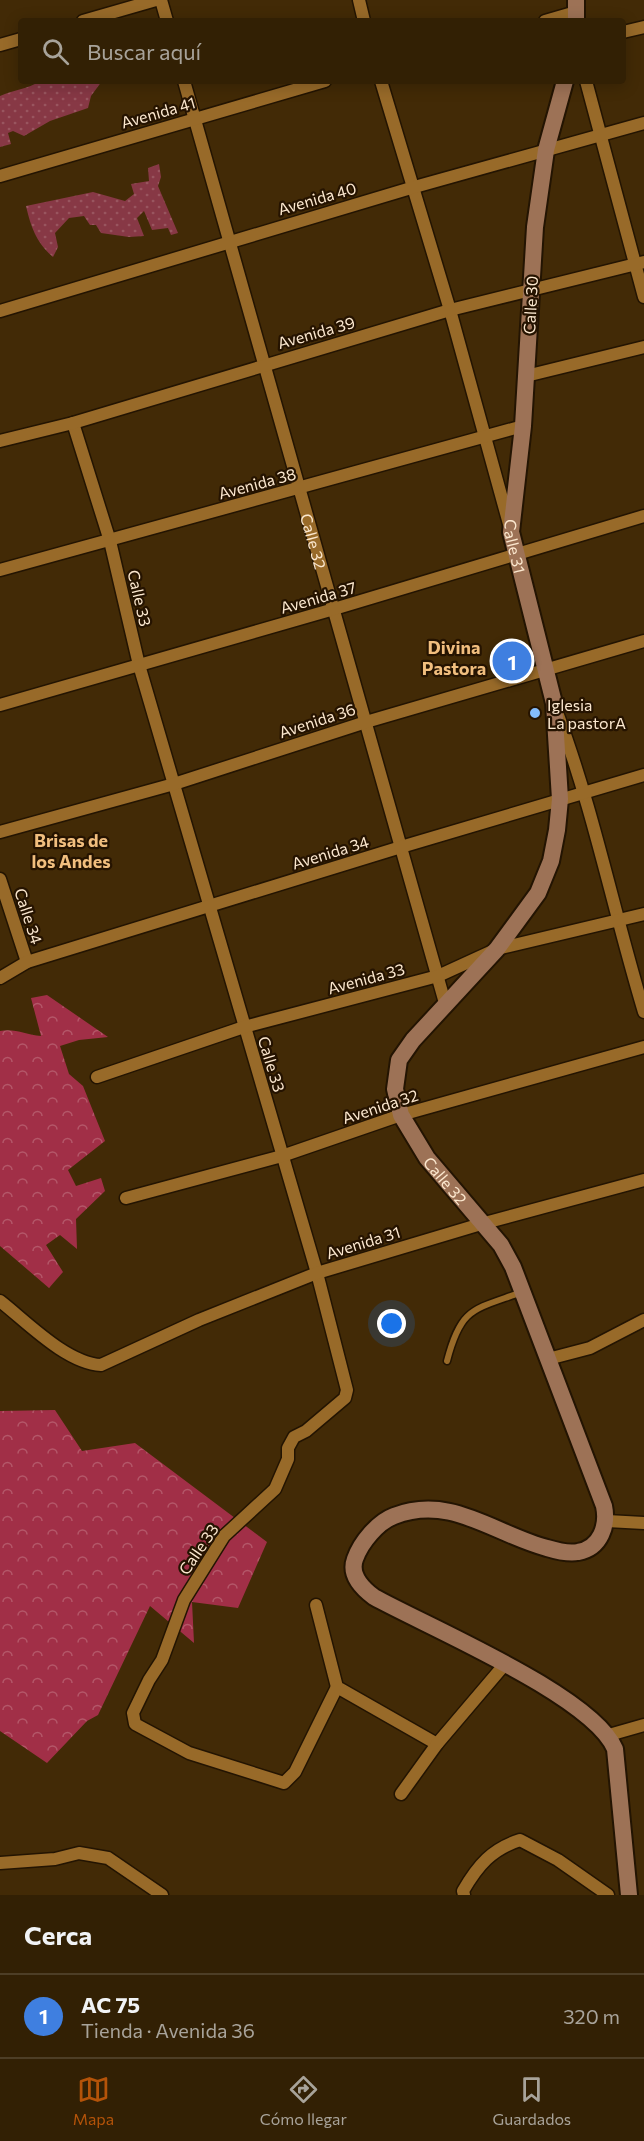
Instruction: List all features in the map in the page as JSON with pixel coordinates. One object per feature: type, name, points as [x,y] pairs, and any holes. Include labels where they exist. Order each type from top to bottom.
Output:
[{"type":"main road","name":"Calle 30","points":[[511,532],[523,426],[530,290],[546,150],[565,84]]},
{"type":"main road","name":"Calle 31","points":[[511,532],[548,669],[554,703]]},
{"type":"main road","name":"Calle 32","points":[[554,703],[560,799],[551,861],[538,893],[497,949],[445,1003],[399,1060],[395,1089],[401,1116],[427,1158],[501,1245],[523,1291],[604,1506],[607,1521]]},
{"type":"main road","points":[[607,1521],[601,1535],[591,1546],[579,1552],[560,1552],[542,1547],[460,1512],[423,1508],[397,1515],[381,1523],[369,1537],[354,1562],[356,1578],[363,1589],[387,1604],[505,1664],[599,1724],[609,1735],[615,1749],[629,1895]]},
{"type":"street","points":[[93,18],[156,0]]},
{"type":"street","points":[[161,0],[166,18]]},
{"type":"street","points":[[358,0],[363,18]]},
{"type":"street","points":[[554,18],[576,11]]},
{"type":"street","points":[[626,31],[644,27]]},
{"type":"street","points":[[0,45],[18,40]]},
{"type":"street","name":"Calle 32","points":[[185,84],[445,1003]]},
{"type":"street","name":"Avenida 41","points":[[0,176],[314,84]]},
{"type":"street","name":"Calle 31","points":[[382,84],[411,188],[450,310],[511,532]]},
{"type":"street","points":[[587,84],[639,263],[644,297]]},
{"type":"street","name":"Avenida 40","points":[[0,311],[229,241],[644,123]]},
{"type":"street","name":"Avenida 39","points":[[0,441],[73,423],[450,310],[580,280],[639,263]]},
{"type":"street","points":[[526,376],[644,347]]},
{"type":"street","name":"Calle 33","points":[[73,423],[110,541],[140,665],[317,1273],[347,1390],[345,1398],[306,1431],[294,1437],[288,1448],[288,1460],[275,1489],[224,1536],[184,1600],[162,1660],[148,1680],[132,1713],[135,1724],[189,1753],[284,1783],[295,1772],[337,1687]]},
{"type":"street","name":"Avenida 38","points":[[0,570],[523,426]]},
{"type":"street","name":"Avenida 37","points":[[0,705],[518,555],[644,516]]},
{"type":"street","name":"Avenida 36","points":[[0,832],[174,784],[366,722],[644,641]]},
{"type":"street","name":"Calle 31","points":[[554,703],[586,793],[617,922],[644,1012]]},
{"type":"street","name":"Avenida 34","points":[[0,978],[27,962],[644,775]]},
{"type":"street","name":"Calle 34","points":[[0,879],[27,962]]},
{"type":"street","name":"Avenida 33","points":[[97,1077],[244,1027],[438,976],[497,949],[644,914]]},
{"type":"street","name":"Avenida 32","points":[[126,1198],[282,1156],[401,1116],[644,1047]]},
{"type":"street","name":"Avenida 31","points":[[0,1301],[68,1354],[91,1364],[101,1365],[199,1320],[317,1273],[481,1224],[644,1180]]},
{"type":"street","points":[[548,1359],[590,1348],[644,1320]]},
{"type":"street","points":[[607,1521],[644,1523]]},
{"type":"street","points":[[316,1605],[337,1687],[437,1744]]},
{"type":"street","points":[[401,1794],[437,1744],[505,1664]]},
{"type":"street","points":[[609,1735],[644,1725]]},
{"type":"street","points":[[465,1895],[463,1891],[480,1863],[503,1846],[520,1840],[558,1860],[608,1895]]},
{"type":"street","points":[[0,1863],[55,1858],[79,1853],[108,1858],[162,1895]]},
{"type":"lane","points":[[447,1361],[455,1330],[465,1317],[523,1291]]},
{"type":"green space","points":[[47,995],[108,1037],[79,1040],[60,1046],[69,1074],[83,1086],[105,1141],[68,1170],[76,1186],[101,1178],[105,1191],[76,1219],[77,1249],[60,1235],[46,1245],[63,1272],[49,1288],[0,1246],[0,1031],[11,1030],[41,1036],[31,998]]},
{"type":"green space","points":[[55,1410],[82,1451],[135,1443],[267,1542],[238,1608],[192,1602],[194,1643],[150,1606],[98,1715],[87,1721],[47,1763],[0,1731],[0,1411]]},
{"type":"shaded area","points":[[35,84],[100,84],[91,96],[88,108],[50,121],[24,136],[13,131],[8,133],[11,144],[0,147],[0,96]]},
{"type":"shaded area","points":[[159,164],[161,177],[158,186],[178,233],[171,235],[168,228],[152,230],[144,211],[137,218],[144,236],[129,237],[101,233],[96,225],[90,225],[84,216],[69,218],[55,233],[58,247],[53,257],[38,240],[26,206],[93,192],[125,201],[134,194],[131,184],[149,181],[148,168]]},
{"type":"place","name":"AC 75","points":[[512,661]]},
{"type":"place","name":"Iglesia La pastorA","points":[[535,713]]},
{"type":"district","name":"Divina Pastora","points":[[454,657]]},
{"type":"district","name":"Brisas de los Andes","points":[[71,850]]}]
